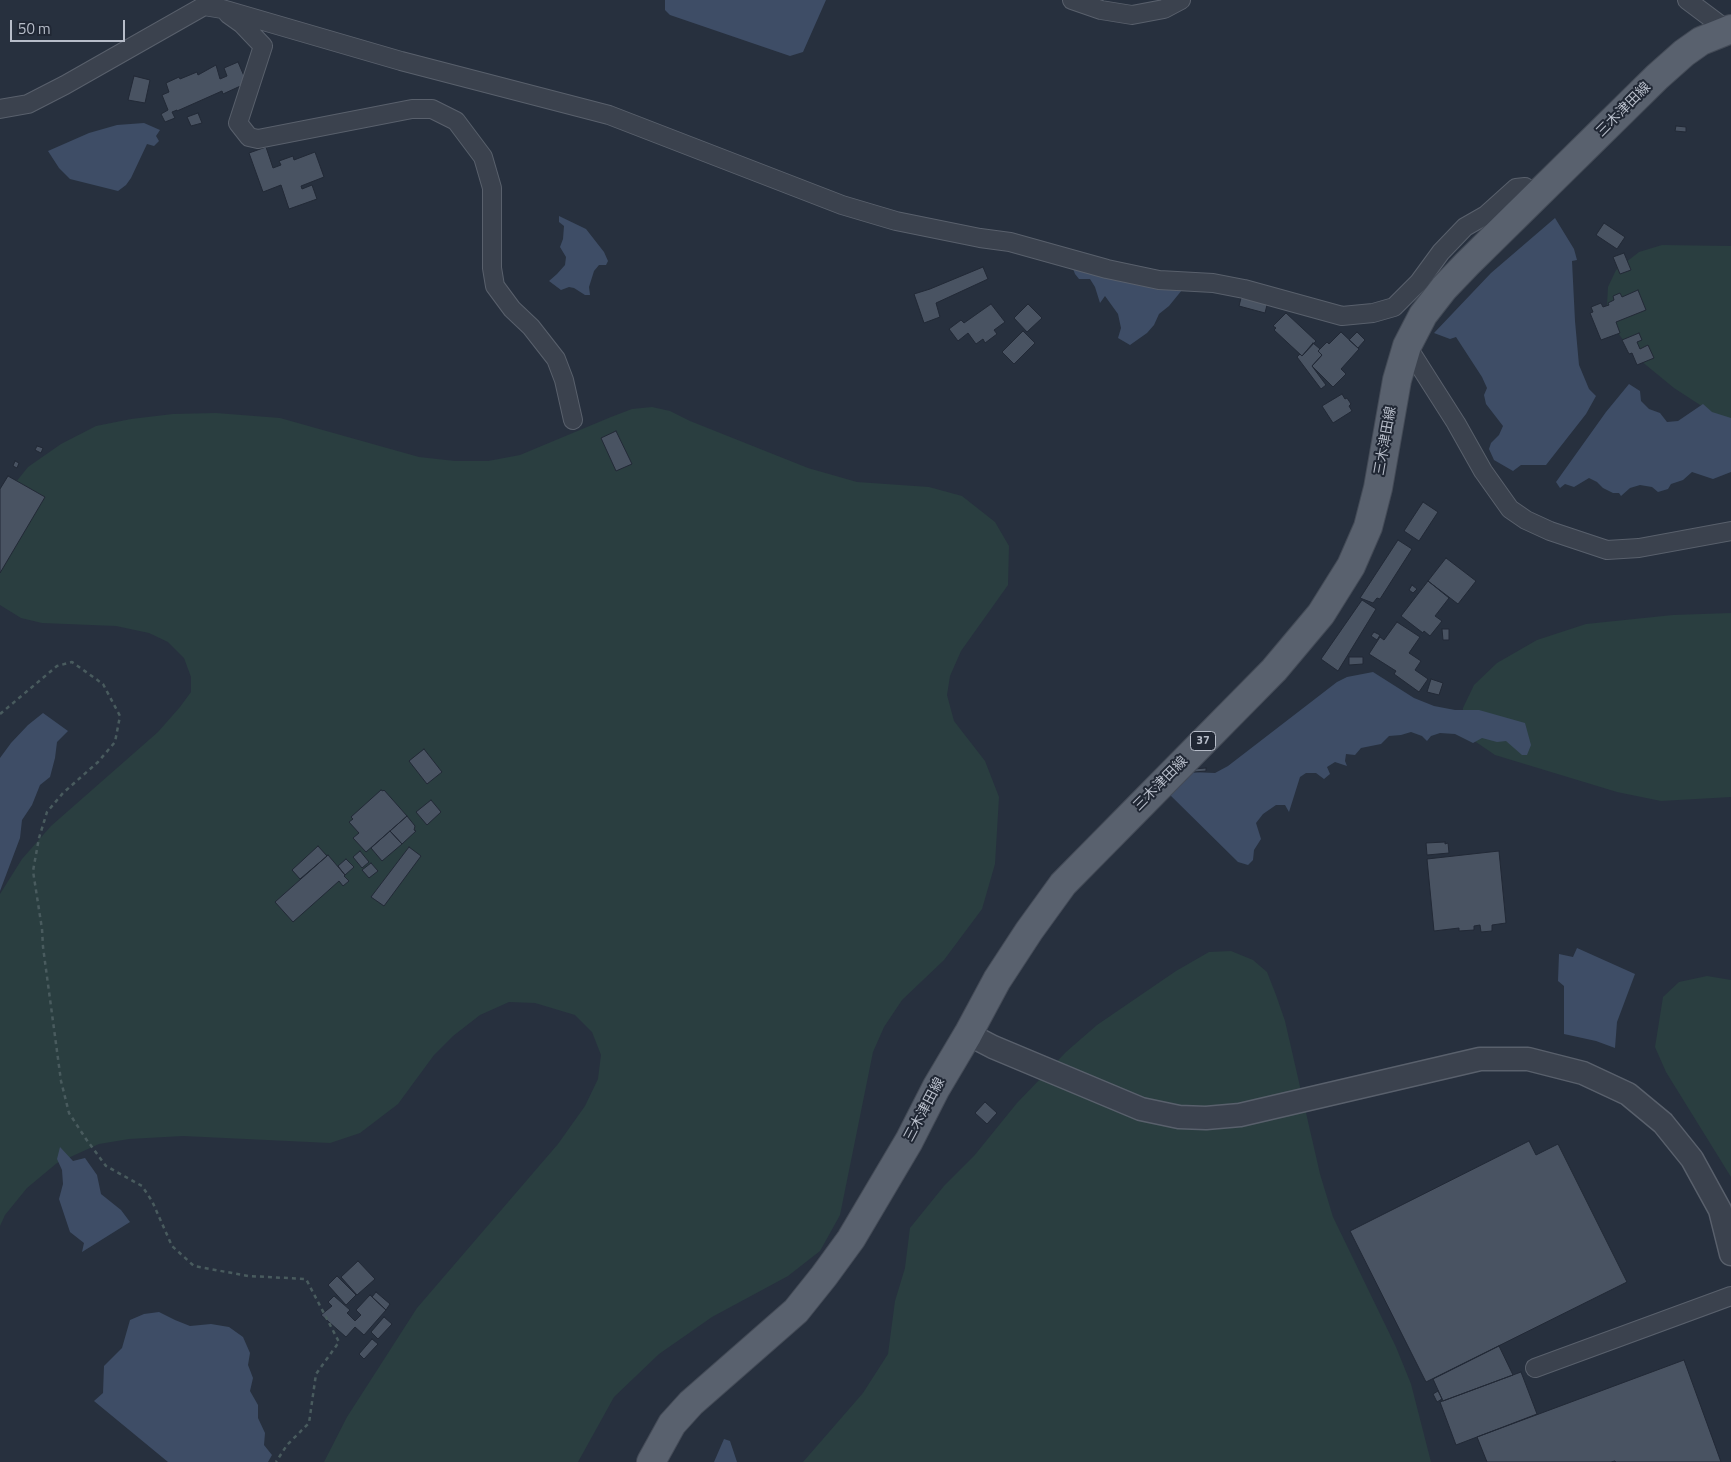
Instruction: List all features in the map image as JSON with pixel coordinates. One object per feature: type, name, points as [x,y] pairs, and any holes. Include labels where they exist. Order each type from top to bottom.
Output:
[{"type":"main road","name":"三木津田線","points":[[652,1462],[672,1424],[690,1403],[796,1311],[851,1239],[909,1141],[936,1088],[997,980],[1063,884],[1274,670],[1321,614],[1351,566],[1368,528],[1378,488],[1397,380],[1407,346],[1423,315],[1444,288],[1657,77],[1701,41],[1729,30]]},
{"type":"street","points":[[1072,0],[1101,10],[1132,15],[1164,9],[1181,0]]},
{"type":"street","points":[[1687,0],[1729,30]]},
{"type":"street","points":[[0,109],[28,104],[65,85],[204,3],[401,61],[609,115],[842,205],[896,221],[1010,242],[1107,269],[1159,280],[1213,283],[1244,289],[1342,316],[1373,313],[1394,307],[1419,282],[1442,252],[1465,227],[1486,215],[1516,188],[1525,187],[1538,195]]},
{"type":"street","points":[[222,9],[242,24],[263,46],[238,123],[249,137],[258,139],[412,109],[432,109],[456,121],[483,157],[492,188],[492,268],[495,286],[512,309],[531,327],[556,359],[564,380],[573,420]]},
{"type":"street","points":[[1407,346],[1484,471],[1510,509],[1526,520],[1550,531],[1607,550],[1639,548],[1731,531]]},
{"type":"street","points":[[968,1034],[1141,1109],[1179,1117],[1206,1118],[1240,1115],[1480,1059],[1528,1059],[1583,1073],[1628,1094],[1663,1123],[1692,1159],[1720,1210],[1731,1254]]},
{"type":"street","points":[[1535,1368],[1731,1296]]},
{"type":"path","points":[[0,714],[57,666],[72,662],[102,684],[120,716],[114,742],[98,762],[63,793],[47,812],[39,838],[33,871],[61,1081],[69,1114],[86,1139],[106,1166],[142,1186],[152,1201],[172,1246],[194,1266],[248,1276],[306,1279],[339,1342],[316,1374],[309,1423],[287,1444],[276,1462]]},
{"type":"green space","points":[[1662,245],[1731,246],[1731,422],[1717,416],[1674,388],[1635,356],[1618,333],[1607,305],[1608,287],[1616,270],[1639,252]]},
{"type":"green space","points":[[652,407],[670,411],[690,421],[808,468],[857,482],[929,487],[962,496],[995,522],[1009,546],[1008,585],[961,651],[950,676],[947,695],[954,721],[985,761],[999,797],[995,864],[982,909],[944,960],[902,1000],[884,1027],[873,1052],[840,1215],[820,1251],[788,1276],[712,1317],[659,1354],[614,1397],[578,1462],[324,1462],[347,1417],[417,1308],[558,1144],[585,1106],[598,1079],[601,1055],[592,1032],[575,1015],[535,1003],[509,1002],[480,1015],[453,1036],[434,1055],[398,1104],[360,1133],[330,1143],[183,1136],[129,1139],[99,1144],[57,1163],[27,1188],[5,1215],[0,1226],[0,894],[22,859],[51,826],[158,732],[191,692],[191,677],[184,658],[168,642],[149,633],[116,626],[42,623],[21,618],[0,605],[0,502],[28,467],[61,444],[96,426],[131,419],[173,414],[216,413],[280,418],[419,457],[455,461],[488,461],[520,455],[632,409]]},
{"type":"green space","points":[[1731,613],[1731,797],[1661,801],[1617,792],[1495,755],[1473,740],[1463,722],[1463,708],[1474,685],[1497,663],[1537,640],[1586,624],[1673,615]]},
{"type":"green space","points":[[1231,951],[1253,960],[1267,972],[1285,1021],[1320,1174],[1333,1217],[1396,1347],[1411,1384],[1431,1462],[803,1462],[863,1393],[888,1354],[895,1301],[905,1268],[910,1228],[944,1186],[974,1156],[1017,1103],[1066,1052],[1097,1025],[1176,971],[1209,952]]},
{"type":"green space","points":[[1707,976],[1731,980],[1731,1177],[1666,1072],[1655,1047],[1663,997],[1679,982]]},
{"type":"water","points":[[665,0],[826,0],[803,52],[790,56],[670,15],[665,10]]},
{"type":"water","points":[[144,123],[160,130],[156,136],[159,141],[154,146],[147,144],[131,178],[118,191],[70,179],[59,168],[48,151],[89,133],[117,125]]},
{"type":"water","points":[[559,216],[586,229],[604,252],[608,261],[606,265],[599,265],[594,271],[589,287],[590,295],[585,295],[569,287],[561,290],[549,281],[565,265],[566,257],[560,247],[564,226],[559,222]]},
{"type":"water","points":[[1555,218],[1574,249],[1577,260],[1572,261],[1579,365],[1589,389],[1596,396],[1586,414],[1546,465],[1521,465],[1513,471],[1494,460],[1489,449],[1503,426],[1486,404],[1484,395],[1487,388],[1482,377],[1456,337],[1450,339],[1434,333],[1491,273]]},
{"type":"water","points":[[1072,266],[1182,290],[1169,306],[1159,314],[1154,325],[1147,333],[1130,345],[1118,338],[1121,328],[1118,314],[1105,296],[1100,303],[1095,287],[1090,279],[1079,279]]},
{"type":"water","points":[[1629,384],[1640,391],[1641,401],[1649,409],[1660,413],[1667,422],[1678,421],[1703,404],[1712,412],[1731,418],[1731,472],[1713,479],[1692,472],[1683,480],[1671,484],[1668,489],[1658,492],[1652,487],[1640,485],[1630,488],[1621,496],[1619,493],[1613,493],[1603,488],[1589,478],[1574,487],[1565,484],[1560,488],[1556,482],[1606,412]]},
{"type":"water","points":[[1373,672],[1414,698],[1434,706],[1455,710],[1479,710],[1525,723],[1531,745],[1527,755],[1522,755],[1506,741],[1497,742],[1482,738],[1473,743],[1455,734],[1440,733],[1431,736],[1427,741],[1422,736],[1411,732],[1389,736],[1381,744],[1361,748],[1355,755],[1346,754],[1345,761],[1347,766],[1335,762],[1327,767],[1330,774],[1324,779],[1316,773],[1306,773],[1300,777],[1289,812],[1285,805],[1276,805],[1263,814],[1256,823],[1261,839],[1254,850],[1253,860],[1248,865],[1238,862],[1167,792],[1190,772],[1215,773],[1228,766],[1337,682],[1347,677]]},
{"type":"water","points":[[43,713],[68,731],[57,742],[50,777],[40,785],[32,805],[22,820],[20,838],[0,891],[0,758],[28,725]]},
{"type":"water","points":[[1577,948],[1635,974],[1617,1022],[1615,1048],[1596,1041],[1564,1034],[1564,986],[1558,981],[1559,954],[1573,957]]},
{"type":"water","points":[[60,1147],[73,1161],[85,1158],[97,1175],[101,1194],[121,1210],[130,1222],[82,1252],[84,1243],[70,1232],[59,1199],[63,1184],[62,1170],[57,1159]]},
{"type":"water","points":[[159,1312],[190,1326],[211,1324],[229,1327],[243,1337],[250,1353],[248,1365],[253,1378],[250,1391],[258,1405],[258,1418],[265,1433],[264,1445],[272,1455],[268,1462],[168,1462],[94,1401],[103,1393],[104,1366],[122,1348],[130,1320],[144,1314]]},
{"type":"water","points":[[724,1439],[730,1441],[737,1462],[714,1462]]},
{"type":"building","points":[[238,62],[247,83],[223,94],[222,91],[172,112],[175,118],[165,122],[161,114],[168,110],[162,95],[169,92],[166,83],[197,72],[198,75],[216,65],[220,79],[227,76],[224,68]]},
{"type":"building","points":[[134,76],[150,80],[145,103],[128,100]]},
{"type":"building","points":[[198,113],[202,123],[191,126],[187,117]]},
{"type":"building","points":[[1676,126],[1686,127],[1686,132],[1675,131]]},
{"type":"building","points":[[266,147],[273,168],[281,165],[279,161],[293,156],[294,160],[315,152],[324,177],[301,186],[302,189],[312,185],[317,199],[289,209],[281,185],[263,192],[249,153]]},
{"type":"building","points":[[1604,223],[1625,237],[1617,249],[1596,235]]},
{"type":"building","points":[[1624,253],[1631,270],[1620,274],[1613,257]]},
{"type":"building","points":[[983,267],[988,279],[936,303],[940,317],[924,323],[914,294]]},
{"type":"building","points":[[1638,290],[1646,310],[1616,322],[1620,333],[1601,340],[1590,313],[1593,312],[1591,307],[1601,303],[1603,307],[1609,305],[1608,303],[1614,300],[1613,296],[1620,293],[1622,297]]},
{"type":"building","points":[[1242,294],[1268,301],[1265,313],[1239,306]]},
{"type":"building","points":[[991,304],[1005,322],[994,330],[997,334],[985,343],[983,339],[976,344],[968,333],[958,341],[949,329],[961,320],[964,323]]},
{"type":"building","points":[[1028,304],[1042,318],[1027,332],[1014,318]]},
{"type":"building","points":[[1286,313],[1316,341],[1302,356],[1274,330],[1276,328],[1273,326]]},
{"type":"building","points":[[1023,331],[1035,343],[1014,364],[1002,352]]},
{"type":"building","points":[[1341,332],[1359,349],[1341,369],[1346,374],[1333,387],[1312,366],[1322,355],[1318,351],[1327,342],[1329,344]]},
{"type":"building","points":[[1357,332],[1365,340],[1358,348],[1349,340]]},
{"type":"building","points":[[1639,333],[1642,340],[1637,342],[1640,349],[1648,345],[1654,358],[1637,365],[1632,353],[1629,354],[1622,340]]},
{"type":"building","points":[[1313,343],[1320,349],[1318,351],[1322,355],[1312,366],[1326,385],[1321,389],[1297,357],[1300,354],[1302,356]]},
{"type":"building","points":[[1342,394],[1351,404],[1349,406],[1352,411],[1333,423],[1322,406]]},
{"type":"building","points":[[616,431],[632,464],[616,471],[601,438]]},
{"type":"building","points":[[37,446],[43,448],[41,453],[35,450]]},
{"type":"building","points":[[15,461],[19,463],[17,468],[13,466]]},
{"type":"building","points":[[8,476],[45,497],[0,573],[0,489]]},
{"type":"building","points":[[1423,502],[1438,512],[1419,541],[1404,531]]},
{"type":"building","points":[[1398,540],[1412,549],[1380,599],[1377,598],[1373,603],[1360,598]]},
{"type":"building","points":[[1446,558],[1476,581],[1458,604],[1428,581]]},
{"type":"building","points":[[1428,581],[1449,598],[1435,616],[1442,621],[1430,636],[1424,631],[1423,633],[1401,616]]},
{"type":"building","points":[[1412,585],[1417,589],[1413,593],[1409,590]]},
{"type":"building","points":[[1362,600],[1376,609],[1338,671],[1321,659]]},
{"type":"building","points":[[1397,622],[1420,637],[1409,653],[1421,661],[1415,670],[1428,679],[1419,692],[1394,674],[1396,671],[1369,654],[1380,637],[1384,640]]},
{"type":"building","points":[[1442,629],[1449,629],[1449,640],[1443,640]]},
{"type":"building","points":[[1374,632],[1380,635],[1377,640],[1371,636]]},
{"type":"building","points":[[1349,657],[1363,657],[1363,664],[1349,665]]},
{"type":"building","points":[[1431,679],[1443,683],[1439,695],[1427,692]]},
{"type":"building","points":[[424,749],[442,772],[427,784],[409,761]]},
{"type":"building","points":[[1206,768],[1206,771],[1194,772],[1194,769]]},
{"type":"building","points":[[381,790],[384,790],[407,816],[366,852],[353,838],[359,833],[349,822],[353,819],[351,817]]},
{"type":"building","points":[[431,800],[441,812],[427,825],[416,812]]},
{"type":"building","points":[[407,816],[415,826],[414,830],[416,831],[402,844],[390,831]]},
{"type":"building","points":[[390,831],[402,844],[382,861],[371,848]]},
{"type":"building","points":[[1445,842],[1445,844],[1448,843],[1449,853],[1427,855],[1426,843]]},
{"type":"building","points":[[318,846],[327,856],[300,879],[292,870]]},
{"type":"building","points":[[409,847],[421,856],[384,906],[371,897]]},
{"type":"building","points":[[360,851],[369,862],[362,868],[353,857]]},
{"type":"building","points":[[1499,851],[1506,923],[1492,925],[1492,931],[1481,932],[1480,925],[1474,926],[1474,930],[1459,931],[1459,928],[1434,931],[1427,859]]},
{"type":"building","points":[[328,855],[349,881],[343,886],[339,881],[293,922],[275,902]]},
{"type":"building","points":[[346,859],[354,867],[345,875],[338,866]]},
{"type":"building","points":[[371,863],[378,871],[369,878],[362,870]]},
{"type":"building","points":[[985,1102],[997,1113],[987,1124],[975,1113]]},
{"type":"building","points":[[1529,1141],[1536,1155],[1558,1144],[1627,1282],[1426,1382],[1350,1231]]},
{"type":"building","points":[[358,1261],[375,1279],[357,1295],[341,1277]]},
{"type":"building","points":[[337,1276],[356,1295],[346,1305],[328,1285]]},
{"type":"building","points":[[376,1292],[390,1304],[386,1310],[372,1297]]},
{"type":"building","points":[[370,1295],[386,1310],[364,1335],[355,1327],[346,1337],[321,1315],[332,1306],[328,1302],[334,1296],[350,1310],[347,1313],[355,1321],[361,1315],[356,1310]]},
{"type":"building","points":[[384,1317],[392,1324],[378,1339],[371,1332]]},
{"type":"building","points":[[372,1339],[378,1344],[364,1359],[359,1354]]},
{"type":"building","points":[[1499,1346],[1513,1375],[1443,1401],[1433,1379]]},
{"type":"building","points":[[1684,1360],[1721,1462],[1487,1462],[1477,1437]]},
{"type":"building","points":[[1521,1372],[1537,1414],[1456,1445],[1440,1402]]},
{"type":"building","points":[[1438,1391],[1442,1399],[1437,1402],[1433,1394]]}]
